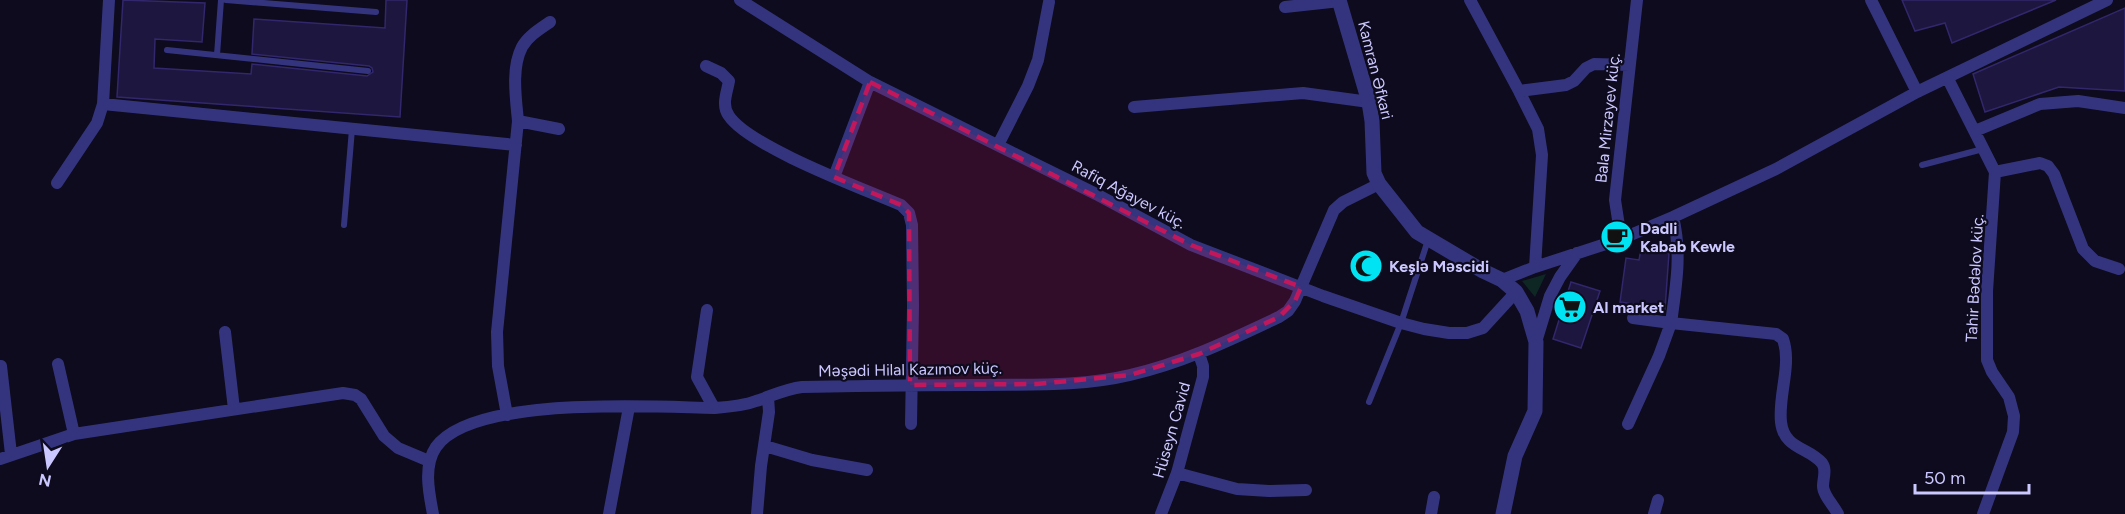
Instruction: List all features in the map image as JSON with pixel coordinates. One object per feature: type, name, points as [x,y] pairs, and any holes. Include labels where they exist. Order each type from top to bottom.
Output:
[{"type":"street","points":[[57,183],[97,123],[103,104],[109,0]]},
{"type":"street","name":"Rafiq Ağayev küç.","points":[[740,0],[870,82],[1096,194],[1191,245],[1301,287],[1401,323],[1449,333],[1467,333],[1483,328],[1516,292]]},
{"type":"street","points":[[1470,0],[1538,129],[1542,154],[1535,267]]},
{"type":"street","name":"Bala Mirzəyev küç.","points":[[1621,239],[1615,200],[1637,0]]},
{"type":"street","points":[[1870,0],[1917,92]]},
{"type":"street","points":[[1502,280],[1621,239],[1673,217],[1776,169],[1917,92],[2108,0]]},
{"type":"street","points":[[1285,7],[1339,1]]},
{"type":"street","name":"Kamran Əfkari","points":[[1339,1],[1369,102],[1374,173],[1379,184]]},
{"type":"street","points":[[998,145],[1028,86],[1038,60],[1049,2]]},
{"type":"street","points":[[507,415],[498,366],[497,332],[518,122],[515,90],[522,48],[531,37],[550,22]]},
{"type":"street","points":[[1520,91],[1566,85],[1594,64],[1629,65]]},
{"type":"street","points":[[706,66],[721,73],[729,81],[724,100],[728,116],[761,142],[834,177],[902,205],[909,213],[912,225],[914,306],[910,385],[911,424]]},
{"type":"street","name":"Tahir Bədəlov küç.","points":[[1948,79],[1995,172],[1988,291],[1987,360],[1992,372],[2009,397],[2014,416],[2013,432],[1983,514]]},
{"type":"street","points":[[834,177],[870,82]]},
{"type":"street","points":[[1134,107],[1303,93],[1369,102]]},
{"type":"street","points":[[1975,131],[2040,104],[2078,101],[2125,108]]},
{"type":"street","points":[[103,104],[516,145]]},
{"type":"street","points":[[518,122],[559,129]]},
{"type":"street","points":[[1995,172],[2040,163],[2048,166],[2054,174],[2083,249],[2095,261],[2119,269]]},
{"type":"street","points":[[1379,184],[1417,232],[1502,280],[1516,292],[1527,311],[1536,342]]},
{"type":"street","name":"Məşədi Hilal Kazımov küç.","points":[[429,461],[436,447],[452,432],[466,425],[540,409],[585,406],[714,408],[743,404],[787,389],[802,387],[1092,382],[1130,375],[1199,354],[1279,318],[1291,306],[1301,287],[1334,210],[1343,202],[1379,184]]},
{"type":"street","points":[[1628,424],[1659,356],[1671,323],[1679,255],[1678,237],[1673,217]]},
{"type":"street","points":[[1503,514],[1515,456],[1535,411],[1536,342],[1550,296],[1560,277],[1577,254]]},
{"type":"street","points":[[707,310],[697,377],[714,408]]},
{"type":"street","points":[[1633,318],[1776,334],[1783,339],[1785,354],[1781,422],[1785,435],[1791,443],[1823,464],[1825,471],[1823,487],[1838,514]]},
{"type":"street","points":[[225,332],[234,409]]},
{"type":"street","name":"Hüseyn Cavid","points":[[1161,514],[1177,473],[1203,377],[1203,366],[1199,354]]},
{"type":"street","points":[[58,364],[74,434]]},
{"type":"street","points":[[1,366],[6,457],[74,434],[343,393],[355,395],[361,399],[384,436],[399,448],[429,461],[428,472],[433,514]]},
{"type":"street","points":[[757,514],[769,412],[768,397]]},
{"type":"street","points":[[609,514],[629,407]]},
{"type":"street","points":[[765,446],[812,460],[867,470]]},
{"type":"street","points":[[1177,473],[1236,489],[1306,490]]},
{"type":"street","points":[[1431,514],[1434,497]]},
{"type":"street","points":[[1654,514],[1658,500]]},
{"type":"lane","points":[[217,55],[221,0]]},
{"type":"lane","points":[[226,0],[376,12]]},
{"type":"lane","points":[[167,50],[368,70]]},
{"type":"lane","points":[[344,225],[352,129]]},
{"type":"lane","points":[[1922,165],[1984,149]]},
{"type":"lane","points":[[1369,402],[1401,323],[1428,240]]},
{"type":"highlighted area","points":[[870,82],[1191,245],[1301,287],[1295,301],[1279,317],[1199,354],[1130,375],[1037,384],[910,385],[909,213],[901,205],[834,177]]},
{"type":"green space","points":[[1546,274],[1535,297],[1522,281]]},
{"type":"building","points":[[123,0],[205,3],[202,42],[155,39],[154,68],[251,74],[252,64],[367,76],[373,72],[369,66],[252,54],[254,19],[385,28],[386,0],[407,0],[400,117],[117,97]]},
{"type":"building","points":[[1902,0],[2056,0],[1952,43],[1945,23],[1915,31]]},
{"type":"building","points":[[2125,8],[2125,91],[2059,87],[1985,112],[1973,74]]},
{"type":"building","points":[[1641,249],[1669,253],[1665,309],[1620,302],[1626,258],[1639,260]]},
{"type":"building","points":[[1571,282],[1600,291],[1581,348],[1553,339]]},
{"type":"place","name":"Dadli Kabab Kewle","points":[[1617,237]]},
{"type":"place","name":"Keşlə Məscidi","points":[[1366,266]]},
{"type":"place","name":"Al market","points":[[1570,307]]}]
